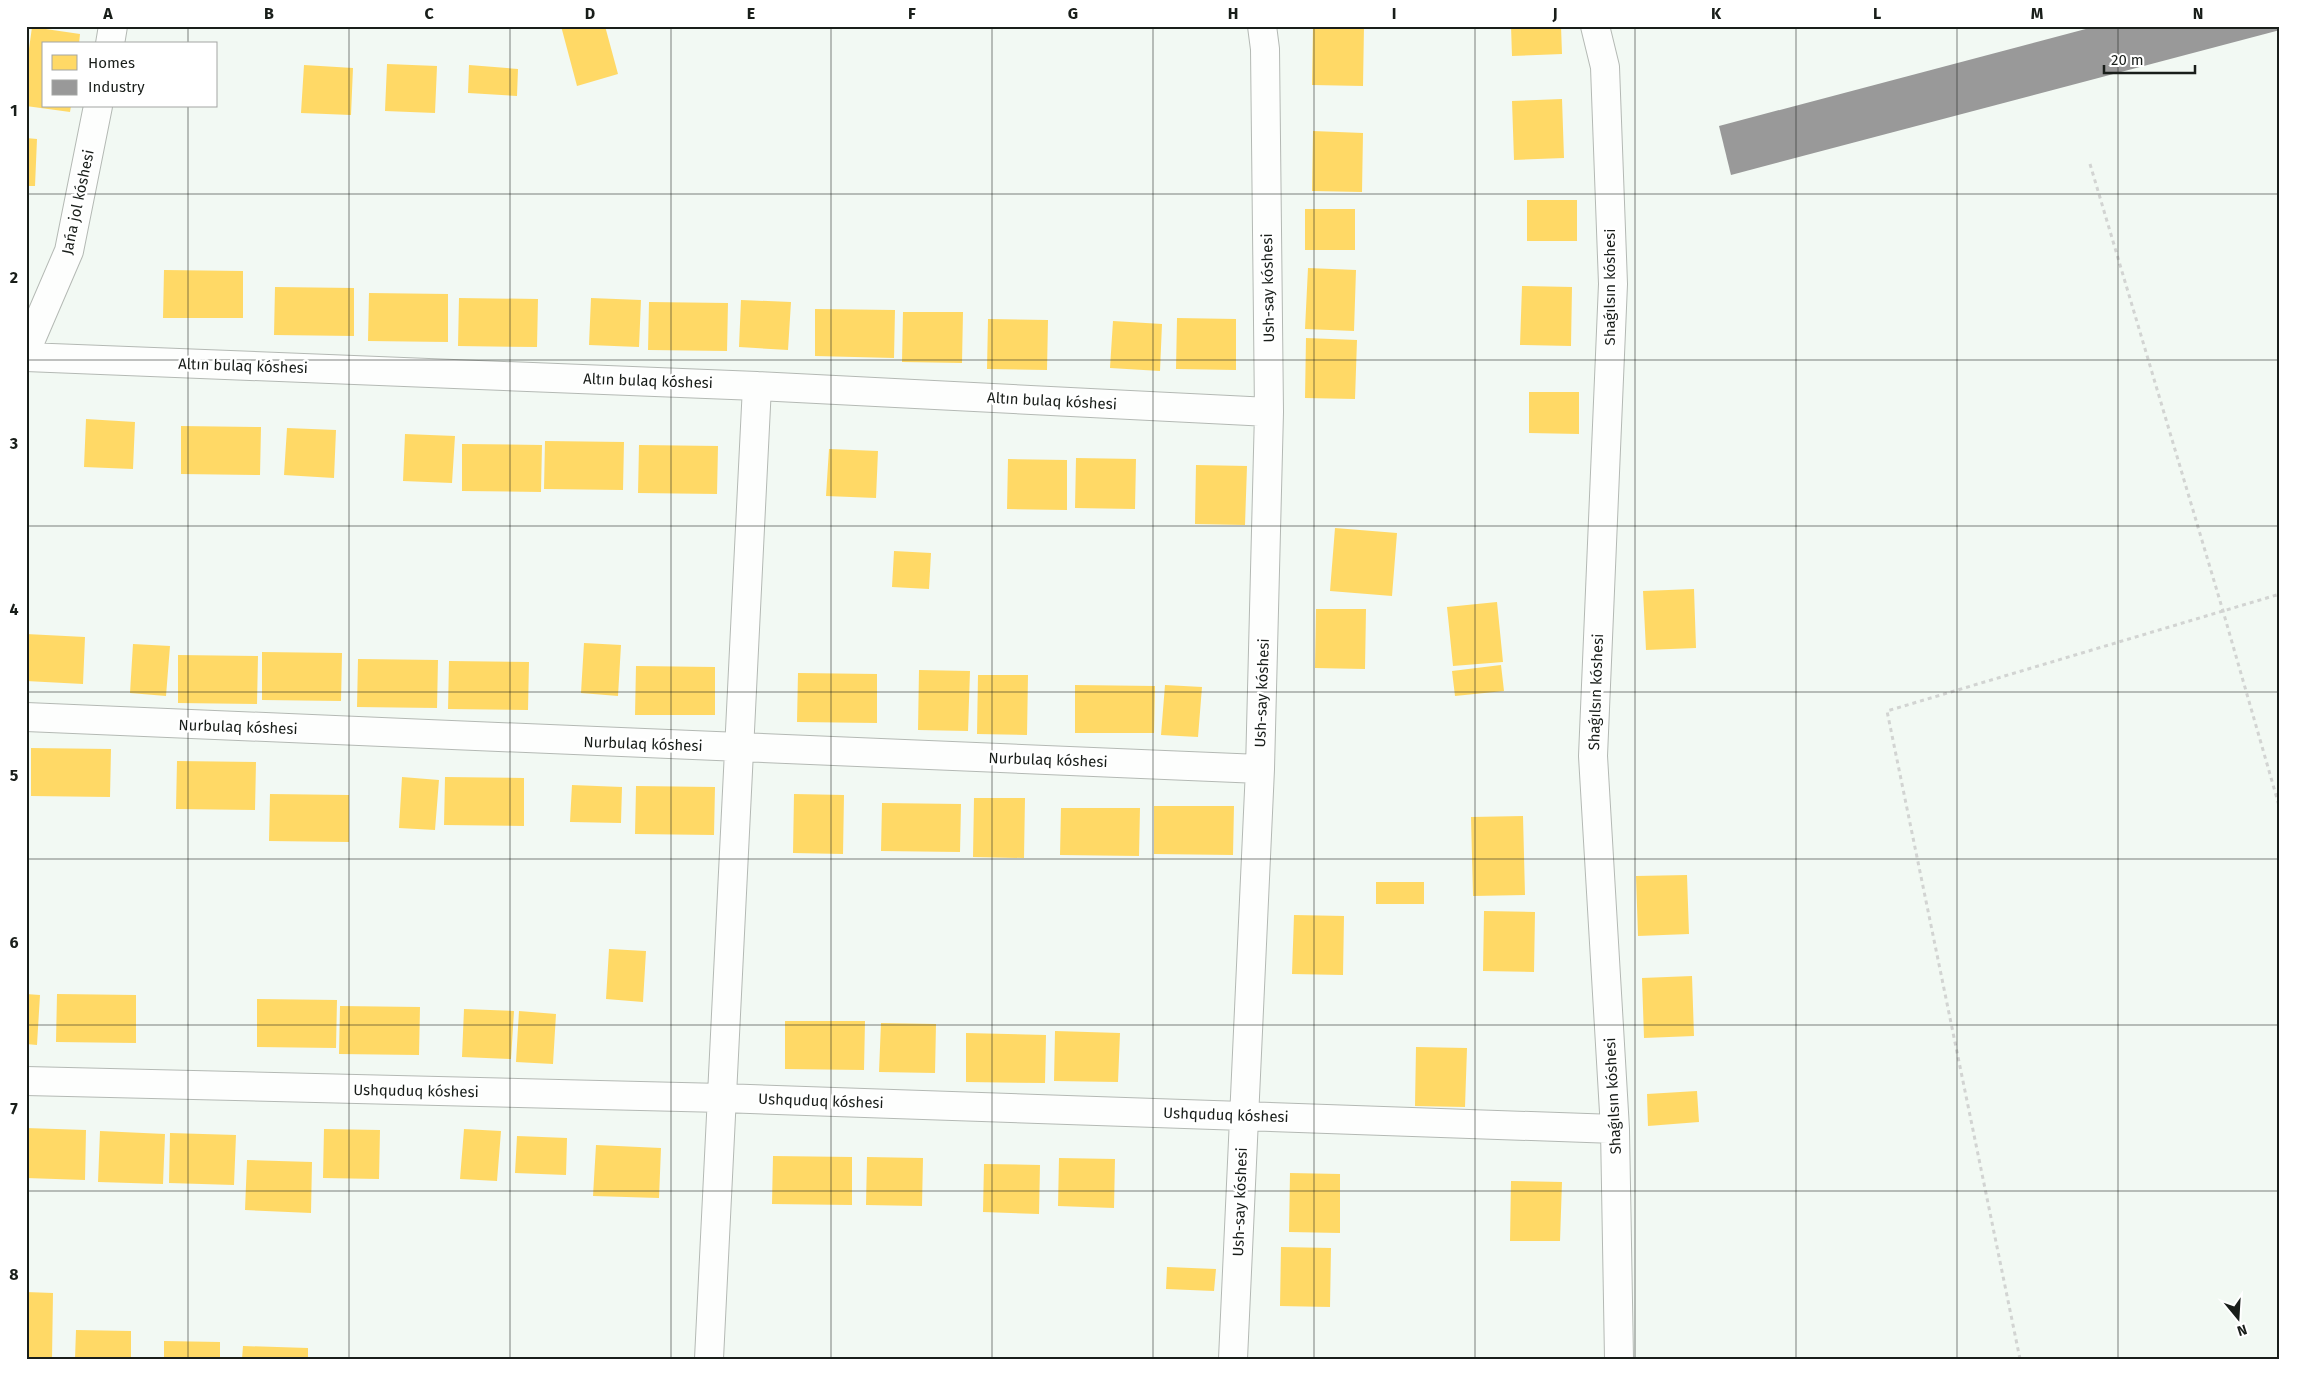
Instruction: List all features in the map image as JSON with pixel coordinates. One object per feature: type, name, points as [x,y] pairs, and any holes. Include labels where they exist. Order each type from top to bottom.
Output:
[{"type":"street","points":[[110,42],[113,26]]},
{"type":"street","name":"Ush-say kóshesi","points":[[1233,1359],[1260,769],[1269,412],[1265,49],[1262,26]]},
{"type":"street","name":"Shaǵılsın kóshesi","points":[[1595,26],[1605,67],[1613,284],[1593,756],[1615,1129],[1619,1359]]},
{"type":"street","name":"Jańa jol kóshesi","points":[[26,351],[69,251],[98,108]]},
{"type":"street","name":"Altın bulaq kóshesi","points":[[26,357],[757,386],[1269,412]]},
{"type":"street","points":[[709,1359],[757,386]]},
{"type":"street","name":"Nurbulaq kóshesi","points":[[26,718],[1260,769]]},
{"type":"street","name":"Ushquduq kóshesi","points":[[26,1082],[722,1098],[1615,1129]]},
{"type":"path","points":[[2090,164],[2224,611],[2280,809]]},
{"type":"path","points":[[2020,1359],[1887,711],[2280,594]]},
{"type":"building: Homes","points":[[561,26],[605,26],[618,74],[577,86]]},
{"type":"building: Homes","points":[[1313,26],[1364,26],[1363,86],[1312,85]]},
{"type":"building: Homes","points":[[1511,26],[1561,26],[1562,54],[1512,56]]},
{"type":"building: Homes","points":[[32,27],[80,34],[79,42],[42,42],[42,108],[71,108],[70,112],[26,106],[26,71]]},
{"type":"building: Homes","points":[[387,64],[437,66],[435,113],[385,111]]},
{"type":"building: Homes","points":[[304,65],[353,68],[351,115],[301,113]]},
{"type":"building: Homes","points":[[469,65],[518,69],[517,96],[468,93]]},
{"type":"building: Homes","points":[[1562,99],[1564,158],[1514,160],[1512,101]]},
{"type":"building: Homes","points":[[1313,131],[1363,133],[1362,192],[1312,191]]},
{"type":"building: Homes","points":[[26,138],[37,139],[35,186],[26,186]]},
{"type":"building: Homes","points":[[1527,200],[1577,200],[1577,241],[1527,241]]},
{"type":"building: Homes","points":[[1305,209],[1355,209],[1355,250],[1305,250]]},
{"type":"building: Homes","points":[[1308,268],[1356,270],[1354,331],[1305,329]]},
{"type":"building: Homes","points":[[164,270],[243,271],[243,318],[163,318]]},
{"type":"building: Homes","points":[[1522,286],[1572,287],[1571,346],[1520,345]]},
{"type":"building: Homes","points":[[275,287],[354,288],[354,336],[274,335]]},
{"type":"building: Homes","points":[[369,293],[448,294],[448,342],[368,341]]},
{"type":"building: Homes","points":[[459,298],[538,299],[537,347],[458,346]]},
{"type":"building: Homes","points":[[591,298],[641,300],[639,347],[589,345]]},
{"type":"building: Homes","points":[[741,300],[791,302],[788,350],[739,347]]},
{"type":"building: Homes","points":[[649,302],[728,303],[727,351],[648,350]]},
{"type":"building: Homes","points":[[815,309],[895,310],[894,358],[815,356]]},
{"type":"building: Homes","points":[[903,312],[963,312],[962,363],[902,362]]},
{"type":"building: Homes","points":[[1177,318],[1236,319],[1236,370],[1176,369]]},
{"type":"building: Homes","points":[[988,319],[1048,320],[1047,370],[987,369]]},
{"type":"building: Homes","points":[[1113,321],[1162,324],[1160,371],[1110,368]]},
{"type":"building: Homes","points":[[1306,338],[1357,340],[1355,399],[1305,398]]},
{"type":"building: Homes","points":[[1529,392],[1579,392],[1579,434],[1529,433]]},
{"type":"building: Homes","points":[[86,419],[135,422],[133,469],[84,467]]},
{"type":"building: Homes","points":[[181,426],[261,427],[260,475],[181,474]]},
{"type":"building: Homes","points":[[287,428],[336,430],[334,478],[284,475]]},
{"type":"building: Homes","points":[[405,434],[455,436],[452,483],[403,481]]},
{"type":"building: Homes","points":[[545,441],[624,442],[623,490],[544,489]]},
{"type":"building: Homes","points":[[462,444],[542,445],[541,492],[462,491]]},
{"type":"building: Homes","points":[[639,445],[718,446],[717,494],[638,493]]},
{"type":"building: Homes","points":[[829,449],[878,451],[876,498],[826,496]]},
{"type":"building: Homes","points":[[1076,458],[1136,459],[1135,509],[1075,508]]},
{"type":"building: Homes","points":[[1008,459],[1067,460],[1067,510],[1007,509]]},
{"type":"building: Homes","points":[[1196,465],[1247,466],[1245,525],[1195,524]]},
{"type":"building: Homes","points":[[1335,528],[1397,533],[1392,596],[1330,591]]},
{"type":"building: Homes","points":[[894,551],[931,553],[929,589],[892,587]]},
{"type":"building: Homes","points":[[1694,589],[1696,648],[1646,650],[1643,591]]},
{"type":"building: Homes","points":[[1497,602],[1503,662],[1453,666],[1447,607]]},
{"type":"building: Homes","points":[[1316,609],[1366,609],[1365,669],[1315,668]]},
{"type":"building: Homes","points":[[26,634],[85,637],[83,684],[26,681]]},
{"type":"building: Homes","points":[[584,643],[621,645],[618,696],[581,693]]},
{"type":"building: Homes","points":[[133,644],[170,646],[166,696],[130,693]]},
{"type":"building: Homes","points":[[262,652],[342,653],[341,701],[262,700]]},
{"type":"building: Homes","points":[[178,655],[258,656],[257,704],[178,703]]},
{"type":"building: Homes","points":[[358,659],[438,660],[437,708],[357,707]]},
{"type":"building: Homes","points":[[449,661],[529,662],[528,710],[448,709]]},
{"type":"building: Homes","points":[[1501,665],[1504,691],[1455,696],[1452,671]]},
{"type":"building: Homes","points":[[636,666],[715,667],[715,715],[635,715]]},
{"type":"building: Homes","points":[[919,670],[970,671],[968,731],[918,730]]},
{"type":"building: Homes","points":[[798,673],[877,674],[877,723],[797,722]]},
{"type":"building: Homes","points":[[978,675],[1028,675],[1027,735],[977,734]]},
{"type":"building: Homes","points":[[1075,685],[1155,686],[1154,733],[1075,733]]},
{"type":"building: Homes","points":[[1165,685],[1202,687],[1198,737],[1161,735]]},
{"type":"building: Homes","points":[[31,748],[111,749],[110,797],[31,796]]},
{"type":"building: Homes","points":[[177,761],[256,762],[255,810],[176,809]]},
{"type":"building: Homes","points":[[402,777],[439,780],[435,830],[399,828]]},
{"type":"building: Homes","points":[[445,777],[524,778],[524,826],[444,825]]},
{"type":"building: Homes","points":[[572,785],[622,787],[621,823],[570,822]]},
{"type":"building: Homes","points":[[636,786],[715,787],[714,835],[635,834]]},
{"type":"building: Homes","points":[[270,794],[349,795],[349,842],[269,841]]},
{"type":"building: Homes","points":[[794,794],[844,795],[843,854],[793,853]]},
{"type":"building: Homes","points":[[974,798],[1025,798],[1024,858],[973,857]]},
{"type":"building: Homes","points":[[882,803],[961,804],[960,852],[881,851]]},
{"type":"building: Homes","points":[[1154,806],[1234,806],[1233,855],[1154,854]]},
{"type":"building: Homes","points":[[1061,808],[1140,808],[1139,856],[1060,855]]},
{"type":"building: Homes","points":[[1523,816],[1525,895],[1473,896],[1471,817]]},
{"type":"building: Homes","points":[[1687,875],[1689,934],[1638,936],[1636,876]]},
{"type":"building: Homes","points":[[1376,882],[1424,882],[1424,904],[1376,904]]},
{"type":"building: Homes","points":[[1484,911],[1535,912],[1534,972],[1483,971]]},
{"type":"building: Homes","points":[[1294,915],[1344,916],[1343,975],[1292,974]]},
{"type":"building: Homes","points":[[609,949],[646,951],[643,1002],[606,999]]},
{"type":"building: Homes","points":[[1692,976],[1694,1036],[1644,1038],[1642,978]]},
{"type":"building: Homes","points":[[26,994],[40,995],[37,1045],[26,1044]]},
{"type":"building: Homes","points":[[57,994],[136,995],[136,1043],[56,1042]]},
{"type":"building: Homes","points":[[257,999],[337,1000],[336,1048],[257,1047]]},
{"type":"building: Homes","points":[[340,1006],[420,1007],[419,1055],[339,1054]]},
{"type":"building: Homes","points":[[464,1009],[514,1011],[511,1059],[462,1057]]},
{"type":"building: Homes","points":[[519,1011],[556,1014],[553,1064],[516,1062]]},
{"type":"building: Homes","points":[[785,1021],[865,1021],[864,1070],[785,1069]]},
{"type":"building: Homes","points":[[881,1023],[936,1024],[935,1073],[879,1072]]},
{"type":"building: Homes","points":[[1055,1031],[1120,1033],[1118,1082],[1054,1081]]},
{"type":"building: Homes","points":[[966,1033],[1046,1035],[1045,1083],[966,1082]]},
{"type":"building: Homes","points":[[1416,1047],[1467,1048],[1465,1107],[1415,1106]]},
{"type":"building: Homes","points":[[1697,1091],[1699,1122],[1648,1126],[1647,1094]]},
{"type":"building: Homes","points":[[26,1128],[86,1130],[85,1180],[26,1178]]},
{"type":"building: Homes","points":[[324,1129],[380,1130],[379,1179],[323,1178]]},
{"type":"building: Homes","points":[[464,1129],[501,1131],[497,1181],[460,1179]]},
{"type":"building: Homes","points":[[100,1131],[165,1134],[163,1184],[98,1182]]},
{"type":"building: Homes","points":[[170,1133],[236,1135],[234,1185],[169,1183]]},
{"type":"building: Homes","points":[[517,1136],[567,1138],[566,1175],[515,1173]]},
{"type":"building: Homes","points":[[596,1145],[661,1148],[659,1198],[593,1196]]},
{"type":"building: Homes","points":[[773,1156],[852,1157],[852,1205],[772,1204]]},
{"type":"building: Homes","points":[[867,1157],[923,1158],[922,1206],[866,1205]]},
{"type":"building: Homes","points":[[1059,1158],[1115,1159],[1114,1208],[1058,1206]]},
{"type":"building: Homes","points":[[247,1160],[312,1162],[311,1213],[245,1210]]},
{"type":"building: Homes","points":[[984,1164],[1040,1165],[1039,1214],[983,1212]]},
{"type":"building: Homes","points":[[1290,1173],[1340,1174],[1340,1233],[1289,1232]]},
{"type":"building: Homes","points":[[1511,1181],[1562,1182],[1560,1241],[1510,1241]]},
{"type":"building: Homes","points":[[1281,1247],[1331,1248],[1330,1307],[1280,1306]]},
{"type":"building: Homes","points":[[1167,1267],[1216,1269],[1214,1291],[1166,1289]]},
{"type":"building: Homes","points":[[26,1292],[53,1293],[52,1359],[26,1359]]},
{"type":"building: Homes","points":[[76,1330],[131,1331],[131,1359],[75,1359]]},
{"type":"building: Homes","points":[[164,1341],[220,1342],[220,1359],[164,1359]]},
{"type":"building: Homes","points":[[243,1346],[308,1348],[308,1359],[242,1359]]},
{"type":"building: Homes","points":[[345,1357],[359,1357],[359,1359],[345,1359]]},
{"type":"building: Industry","points":[[2097,26],[2280,26],[2280,30],[1731,175],[1719,126]]}]
